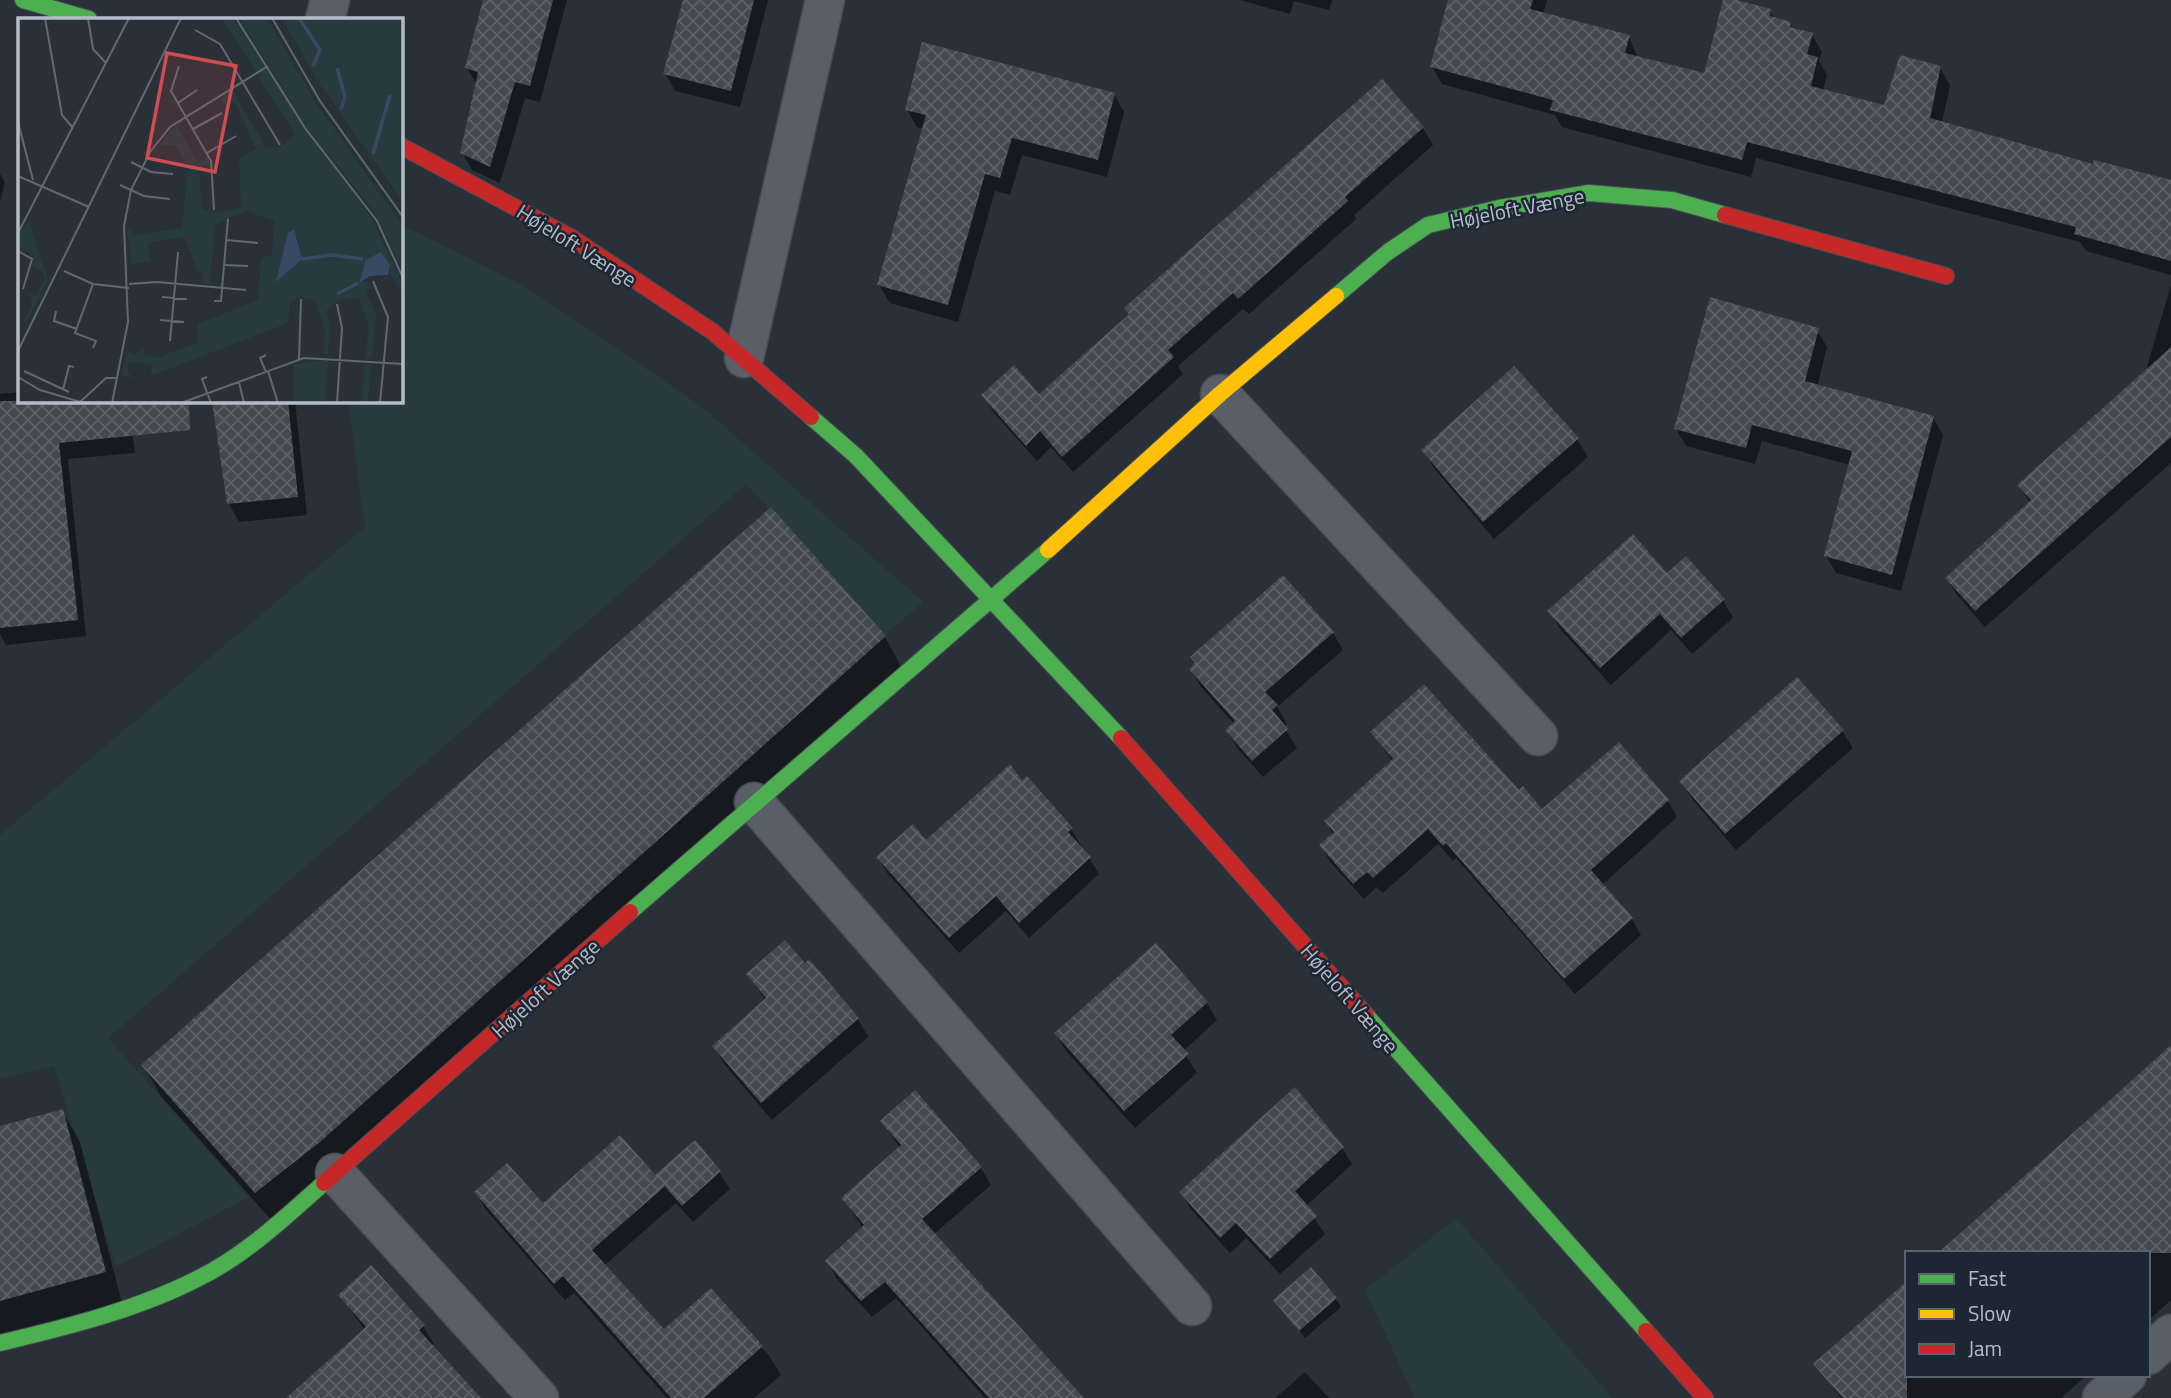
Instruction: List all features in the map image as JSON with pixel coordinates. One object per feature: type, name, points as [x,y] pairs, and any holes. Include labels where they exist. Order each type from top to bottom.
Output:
[{"type":"street","points":[[23,0],[86,18]]},
{"type":"street","points":[[325,18],[330,0]]},
{"type":"street","points":[[744,358],[825,0]]},
{"type":"street","name":"Højeloft Vænge","points":[[402,147],[572,238],[713,332],[856,456],[1107,723],[1704,1398]]},
{"type":"street","name":"Højeloft Vænge","points":[[0,1343],[77,1325],[198,1279],[264,1236],[754,802],[993,600],[1220,394],[1388,252],[1428,225],[1589,193],[1672,200],[1947,276]]},
{"type":"street","points":[[1220,394],[1538,736]]},
{"type":"street","points":[[754,802],[1192,1306]]},
{"type":"street","points":[[335,1173],[539,1398]]},
{"type":"street","points":[[2150,1353],[2171,1334]]},
{"type":"street","points":[[2102,1398],[2125,1377]]},
{"type":"green space","points":[[402,225],[525,287],[701,406],[923,602],[884,636],[746,484],[108,1038],[249,1197],[116,1267],[54,1066],[0,1079],[0,835],[365,527],[348,402],[402,402]]},
{"type":"green space","points":[[1456,1218],[1612,1398],[1415,1398],[1365,1290]]},
{"type":"building","points":[[483,0],[553,0],[530,86],[515,82],[490,167],[460,153],[478,72],[465,68]]},
{"type":"building","points":[[683,0],[754,0],[731,91],[663,74]]},
{"type":"building","points":[[1448,0],[1533,0],[1530,9],[1630,35],[1625,53],[1704,73],[1723,0],[1737,0],[1771,9],[1770,16],[1791,22],[1790,27],[1813,33],[1807,54],[1818,57],[1811,86],[1884,105],[1900,55],[1941,66],[1930,118],[2093,164],[2094,160],[2171,180],[2171,261],[2074,234],[2076,227],[1747,142],[1742,160],[1550,110],[1553,100],[1430,67]]},
{"type":"building","points":[[922,42],[1115,93],[1098,160],[1012,138],[1000,178],[985,174],[948,305],[877,285],[926,115],[905,110]]},
{"type":"building","points":[[1382,79],[1424,127],[1345,197],[1348,201],[1238,299],[1233,293],[1168,350],[1174,357],[1062,457],[1040,431],[1026,446],[981,395],[1014,365],[1039,394],[1129,314],[1124,308]]},
{"type":"building","points":[[1710,297],[1819,328],[1805,381],[1934,416],[1892,575],[1824,556],[1852,451],[1752,425],[1746,448],[1674,429]]},
{"type":"building","points":[[2171,347],[2171,437],[1975,611],[1945,578],[2031,500],[2017,485]]},
{"type":"building","points":[[1514,366],[1579,438],[1483,522],[1421,450]]},
{"type":"building","points":[[0,401],[189,402],[190,430],[59,443],[78,620],[0,628]]},
{"type":"building","points":[[212,402],[288,402],[298,497],[227,504]]},
{"type":"building","points":[[771,507],[886,636],[320,1142],[255,1193],[141,1065]]},
{"type":"building","points":[[1633,534],[1667,573],[1686,556],[1725,599],[1681,638],[1660,614],[1600,668],[1547,611]]},
{"type":"building","points":[[1283,575],[1334,632],[1265,692],[1278,705],[1272,710],[1288,729],[1252,761],[1225,730],[1235,721],[1189,669],[1195,663],[1190,657]]},
{"type":"building","points":[[1797,677],[1844,730],[1725,834],[1679,781]]},
{"type":"building","points":[[1424,684],[1519,790],[1523,786],[1542,809],[1619,742],[1669,800],[1591,870],[1633,918],[1564,979],[1446,843],[1443,846],[1428,829],[1373,878],[1367,872],[1353,884],[1319,845],[1334,832],[1324,821],[1393,759],[1370,732]]},
{"type":"building","points":[[1010,764],[1022,780],[1027,776],[1073,828],[1068,832],[1091,857],[1019,923],[996,896],[949,938],[876,857],[913,824],[926,840]]},
{"type":"building","points":[[785,940],[805,963],[809,959],[859,1018],[761,1103],[712,1046],[766,998],[746,974]]},
{"type":"building","points":[[1156,943],[1208,1002],[1171,1035],[1189,1054],[1124,1111],[1054,1033]]},
{"type":"building","points":[[2171,1045],[2171,1253],[1940,1251]]},
{"type":"building","points":[[1295,1087],[1344,1147],[1295,1191],[1317,1216],[1270,1259],[1236,1223],[1220,1238],[1179,1192]]},
{"type":"building","points":[[915,1090],[982,1167],[922,1219],[1084,1398],[989,1398],[885,1282],[861,1301],[825,1261],[864,1225],[841,1198],[901,1145],[880,1121]]},
{"type":"building","points":[[63,1109],[106,1272],[0,1301],[0,1126]]},
{"type":"building","points":[[620,1135],[665,1186],[592,1250],[664,1329],[711,1288],[763,1346],[704,1398],[671,1398],[563,1276],[554,1284],[474,1192],[507,1163],[543,1203]]},
{"type":"building","points":[[695,1140],[721,1171],[682,1206],[655,1175]]},
{"type":"building","points":[[371,1265],[425,1325],[419,1330],[481,1398],[286,1398],[366,1327],[338,1295]]},
{"type":"building","points":[[1311,1267],[1337,1298],[1299,1331],[1273,1300]]},
{"type":"building","points":[[1905,1283],[1907,1398],[1843,1398],[1813,1364]]},
{"type":"traffic: fast","points":[[23,0],[86,18]]},
{"type":"traffic: fast","points":[[1336,296],[1388,252],[1428,225],[1499,208],[1589,193],[1672,200],[1725,215]]},
{"type":"traffic: fast","points":[[811,417],[856,456],[1121,738]]},
{"type":"traffic: fast","points":[[630,912],[1048,550]]},
{"type":"traffic: fast","points":[[1366,1015],[1646,1331]]},
{"type":"traffic: fast","points":[[0,1343],[126,1309],[197,1279],[248,1247],[324,1183]]},
{"type":"traffic: slow","points":[[1048,550],[1220,394],[1336,296]]},
{"type":"traffic: jam","points":[[402,147],[572,238],[713,332],[811,417]]},
{"type":"traffic: jam","points":[[1725,215],[1946,276]]},
{"type":"traffic: jam","points":[[1121,738],[1366,1015]]},
{"type":"traffic: jam","points":[[324,1183],[630,912]]},
{"type":"traffic: jam","points":[[1646,1331],[1705,1398]]}]
